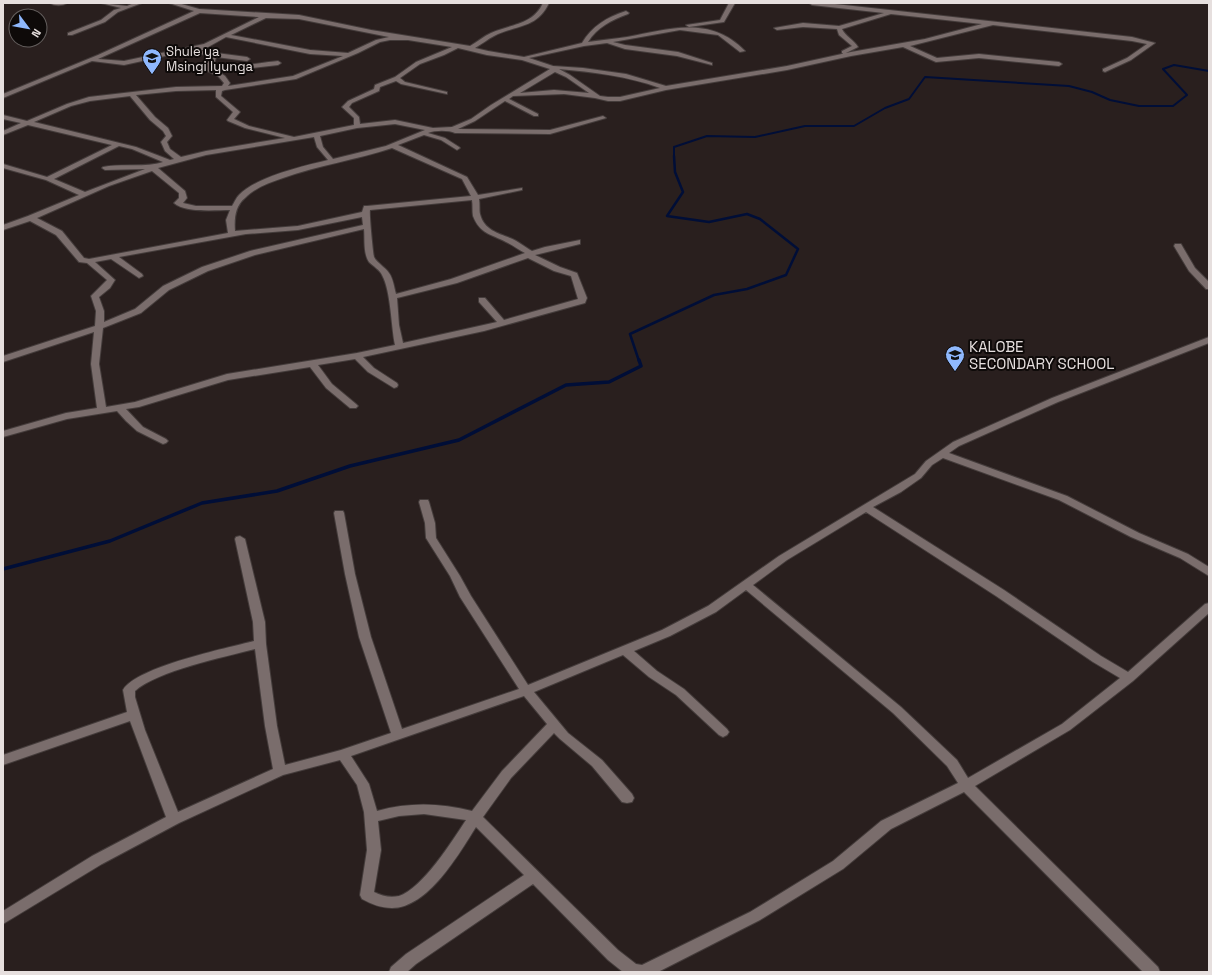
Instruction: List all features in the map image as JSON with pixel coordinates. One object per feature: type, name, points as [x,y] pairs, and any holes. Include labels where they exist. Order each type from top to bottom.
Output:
[{"type":"street","points":[[53,3],[64,3]]},
{"type":"street","points":[[104,3],[126,7]]},
{"type":"street","points":[[70,34],[103,21],[112,14],[126,7],[139,3]]},
{"type":"street","points":[[172,3],[199,10],[265,16],[299,17],[408,38],[471,48],[492,54],[523,58],[552,68],[568,76],[598,97]]},
{"type":"street","points":[[471,48],[493,34],[529,22],[542,12],[546,3]]},
{"type":"street","points":[[523,58],[533,57],[584,44],[606,42],[699,23],[722,21],[732,3]]},
{"type":"street","points":[[812,3],[996,23],[1132,39],[1152,43],[1129,60],[1105,70]]},
{"type":"street","points":[[3,96],[91,61],[199,10]]},
{"type":"street","points":[[777,28],[803,24],[839,28],[893,12]]},
{"type":"street","points":[[584,44],[600,24],[626,13]]},
{"type":"street","points":[[91,61],[102,60],[118,63],[129,62],[206,45],[265,16]]},
{"type":"street","points":[[507,97],[548,91],[574,92],[608,99],[620,99],[666,88],[787,68],[904,45],[996,23]]},
{"type":"street","points":[[680,28],[720,34],[742,51]]},
{"type":"street","points":[[839,28],[841,34],[850,40],[855,47],[843,53],[842,56]]},
{"type":"street","points":[[227,36],[317,53],[343,54],[360,50]]},
{"type":"street","points":[[3,133],[80,101],[176,89],[224,88],[299,77],[385,39],[408,38]]},
{"type":"street","points":[[606,42],[625,47],[678,54],[710,64]]},
{"type":"street","points":[[206,45],[196,52],[247,59]]},
{"type":"street","points":[[904,45],[936,60],[979,56],[1059,64]]},
{"type":"street","points":[[357,126],[357,118],[354,114],[345,109],[346,105],[356,98],[377,90],[377,86],[397,78],[418,63],[442,54],[456,46]]},
{"type":"street","points":[[214,55],[214,60],[204,68],[218,73],[226,80],[227,83],[224,88],[219,90],[218,96],[237,112],[230,120],[247,127],[294,139]]},
{"type":"street","points":[[212,71],[278,63]]},
{"type":"street","points":[[552,68],[581,69],[633,77],[666,88]]},
{"type":"street","points":[[447,130],[456,128],[473,120],[507,97],[549,74],[552,68]]},
{"type":"street","points":[[397,78],[399,81],[404,83],[445,92]]},
{"type":"street","points":[[131,94],[143,106],[150,116],[161,124],[168,132],[169,136],[164,142],[167,150],[179,159]]},
{"type":"street","points":[[507,97],[536,115]]},
{"type":"street","points":[[3,117],[146,151],[169,162]]},
{"type":"street","points":[[3,228],[31,218],[84,194],[169,162],[206,153],[294,139],[357,126],[395,122],[430,130],[550,132],[603,118]]},
{"type":"street","points":[[232,235],[230,220],[234,208],[241,197],[257,184],[331,160],[392,145],[430,130]]},
{"type":"street","points":[[316,134],[320,147],[331,160]]},
{"type":"street","points":[[423,134],[443,139],[457,148]]},
{"type":"street","points":[[48,180],[119,144]]},
{"type":"street","points":[[3,434],[66,416],[120,408],[160,398],[227,377],[357,356],[502,323],[576,304],[583,300],[580,287],[574,275],[557,269],[530,255],[509,240],[492,234],[483,227],[478,218],[477,207],[470,184],[465,178],[392,145]]},
{"type":"street","points":[[3,166],[48,180],[84,194]]},
{"type":"street","points":[[105,168],[142,166],[154,168],[183,192],[183,198],[178,203],[180,205],[196,208],[234,208]]},
{"type":"street","points":[[399,346],[394,318],[393,297],[386,274],[372,260],[369,254],[369,239],[365,214],[367,208],[474,198],[520,190]]},
{"type":"street","points":[[31,218],[59,233],[82,260],[89,261],[180,243],[232,235],[298,228],[365,214]]},
{"type":"street","points":[[3,359],[75,336],[138,311],[166,288],[205,269],[254,253],[366,226]]},
{"type":"street","points":[[393,297],[454,281],[545,249],[577,242]]},
{"type":"street","points":[[1178,246],[1192,269],[1209,287]]},
{"type":"street","points":[[113,257],[139,276]]},
{"type":"street","points":[[89,261],[111,280],[111,282],[95,296],[100,311],[100,326],[95,364],[97,390],[102,410]]},
{"type":"street","points":[[482,300],[502,323]]},
{"type":"street","points":[[3,918],[97,860],[174,819],[280,771],[343,754],[526,691],[573,670],[626,651],[666,633],[712,609],[783,558],[866,507],[898,490],[918,476],[929,463],[956,444],[975,434],[1055,400],[1209,340]]},
{"type":"street","points":[[357,356],[371,370],[394,385]]},
{"type":"street","points":[[312,364],[329,386],[353,406]]},
{"type":"street","points":[[120,408],[131,422],[141,429],[155,434],[163,441]]},
{"type":"street","points":[[942,454],[1063,498],[1134,535],[1184,556],[1209,572]]},
{"type":"street","points":[[424,502],[430,523],[430,538],[526,691],[564,736],[597,763],[627,798]]},
{"type":"street","points":[[866,507],[952,564],[1000,593],[1097,659],[1129,678]]},
{"type":"street","points":[[339,513],[350,574],[365,637],[398,736]]},
{"type":"street","points":[[240,539],[259,622],[260,644],[270,726],[280,771]]},
{"type":"street","points":[[745,584],[896,710],[952,763],[966,785],[1153,972]]},
{"type":"street","points":[[372,818],[400,810],[420,808],[446,810],[475,817],[613,955],[632,970],[643,972],[755,916],[838,865],[886,825],[966,785],[1066,727],[1129,678],[1209,607]]},
{"type":"street","points":[[174,819],[133,715],[128,690],[131,686],[141,680],[176,667],[260,644]]},
{"type":"street","points":[[626,651],[653,674],[680,692],[723,732]]},
{"type":"street","points":[[3,760],[133,715]]},
{"type":"street","points":[[343,754],[363,784],[372,818],[374,850],[368,895],[374,899],[388,903],[396,903],[407,898],[432,878],[462,838],[499,782],[518,760],[554,724]]},
{"type":"street","points":[[396,972],[412,959],[533,876]]},
{"type":"waterway","points":[[674,156],[674,147],[707,136],[755,137],[805,126],[854,126],[885,108],[909,99],[925,77],[1069,86],[1092,92],[1110,100],[1139,106],[1173,106],[1187,95],[1163,69],[1174,65],[1209,71]]},
{"type":"waterway","points":[[639,361],[630,334],[714,295],[747,289],[786,275],[798,249],[760,219],[747,214],[709,222],[667,216],[683,192],[675,172],[674,156]]},
{"type":"waterway","points":[[3,569],[110,541],[202,503],[277,491],[350,466],[459,440],[566,385],[609,382],[641,366],[639,360]]},
{"type":"place","name":"Shule ya Msingi Iyunga","points":[[152,75]]},
{"type":"place","name":"KALOBE SECONDARY SCHOOL","points":[[955,372]]}]
